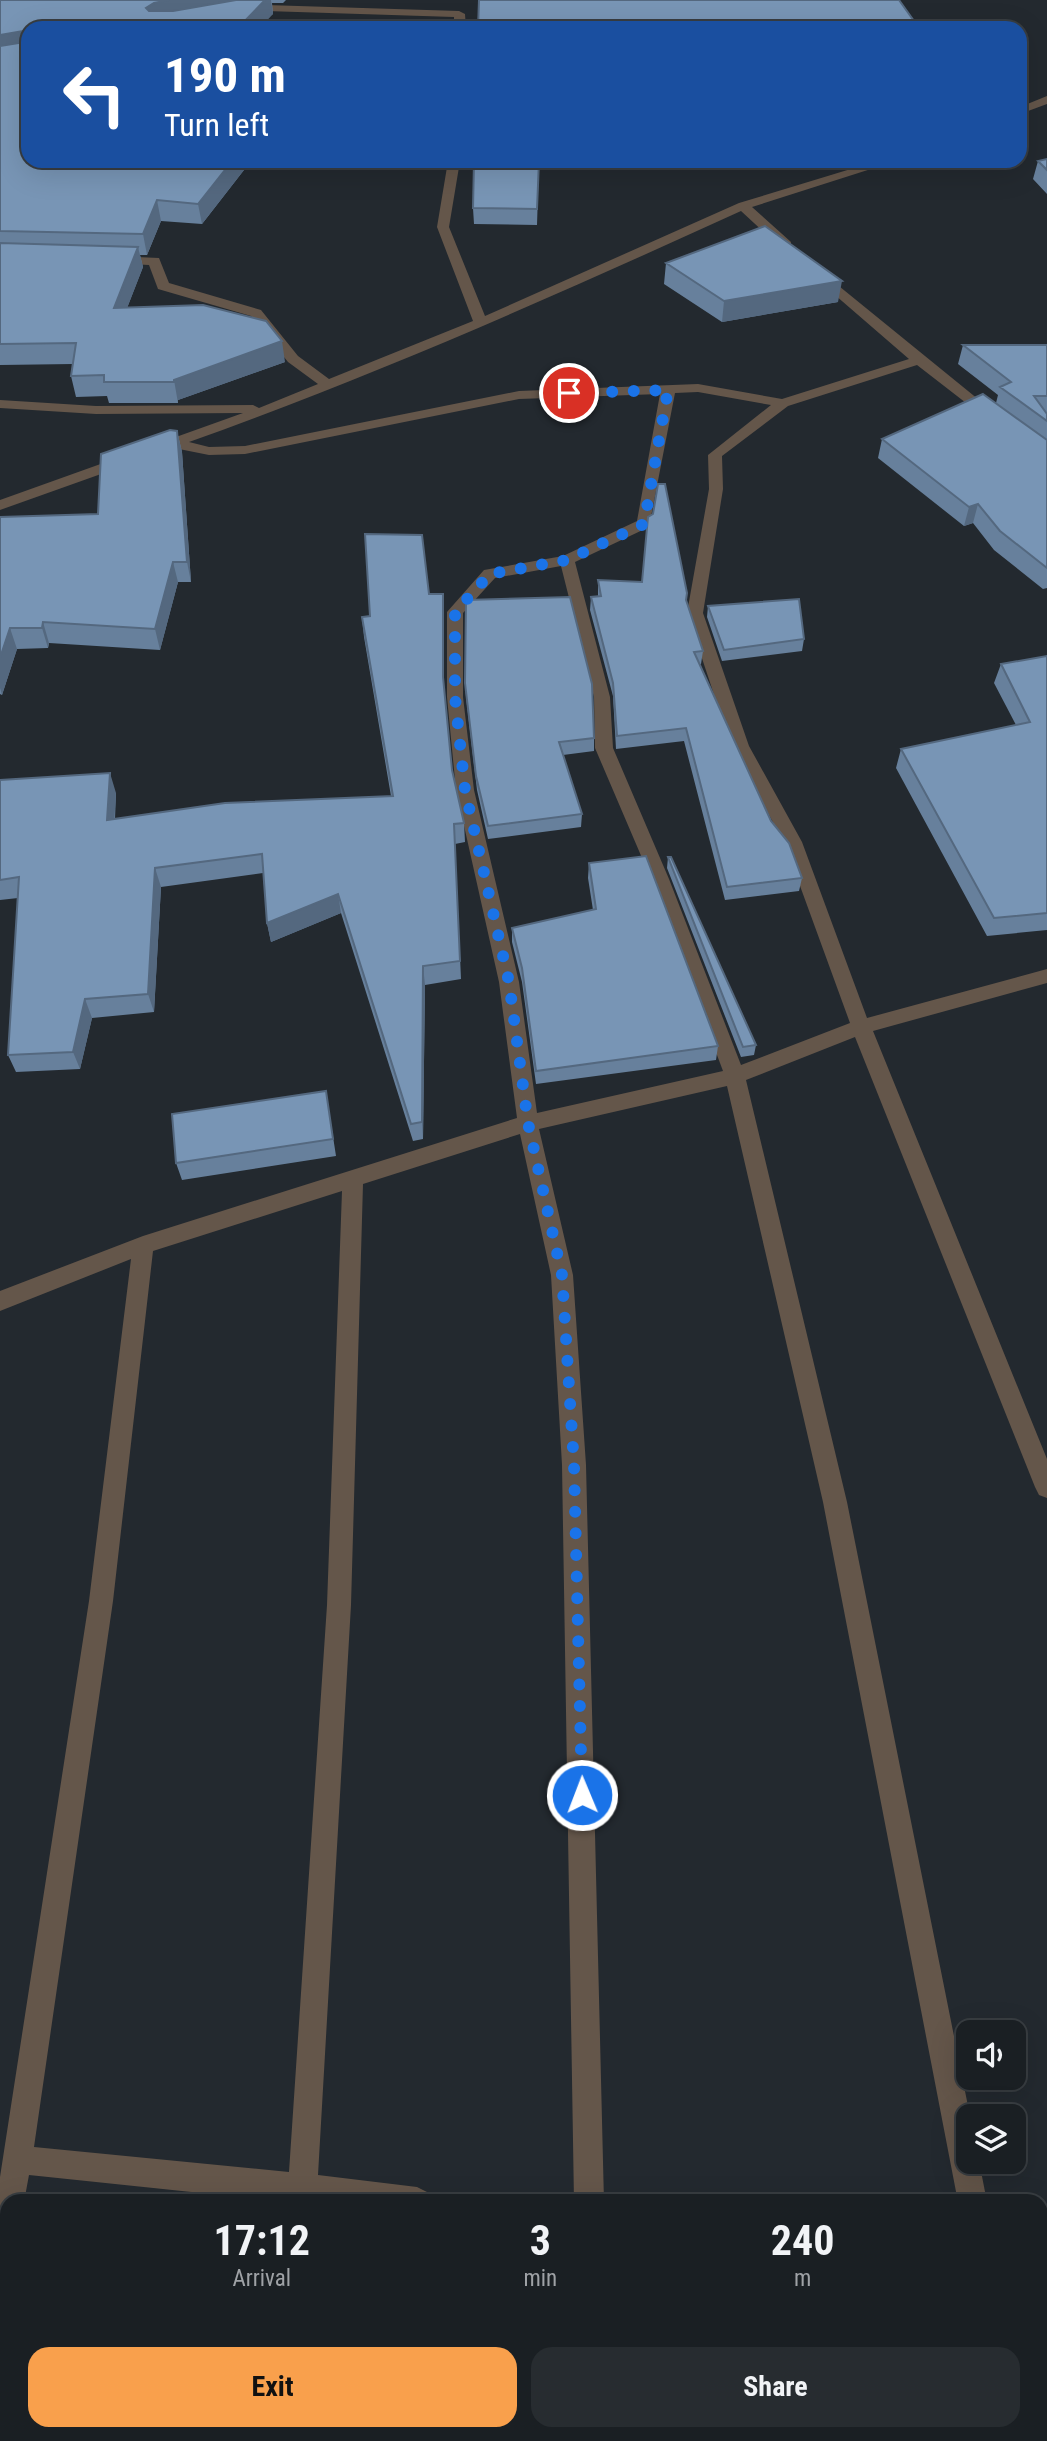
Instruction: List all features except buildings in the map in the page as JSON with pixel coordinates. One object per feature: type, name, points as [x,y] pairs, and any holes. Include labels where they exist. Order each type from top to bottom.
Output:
[{"type":"street","points":[[233,15],[266,8],[459,14],[460,21]]},
{"type":"street","points":[[1027,108],[1047,100]]},
{"type":"street","points":[[453,168],[443,227],[481,323]]},
{"type":"street","points":[[0,505],[269,409],[481,323],[743,206],[867,168]]},
{"type":"street","points":[[743,206],[919,360],[1004,425]]},
{"type":"street","points":[[104,260],[154,261],[163,286],[256,313],[293,359],[328,385]]},
{"type":"street","points":[[919,360],[783,403],[715,455],[716,489],[695,613],[740,746],[793,842],[861,1027],[1047,1487]]},
{"type":"street","points":[[176,444],[209,451],[245,450],[519,395],[698,388],[783,403]]},
{"type":"street","points":[[589,2194],[574,1465],[562,1275],[528,1123],[509,982],[465,790],[455,697],[455,612],[490,574],[567,560],[644,524],[668,390]]},
{"type":"street","points":[[0,404],[96,411],[269,409]]},
{"type":"street","points":[[567,560],[602,696],[604,748],[660,879],[735,1076],[835,1502],[971,2194]]},
{"type":"street","points":[[0,1301],[144,1245],[528,1123],[735,1076],[861,1027],[1047,976]]},
{"type":"street","points":[[18,2160],[303,2194],[339,1605],[353,1178]]},
{"type":"street","points":[[11,2194],[101,1601],[144,1245]]},
{"type":"route","points":[[569,393],[668,390],[644,524],[567,560],[490,574],[455,612],[455,697],[465,790],[509,982],[528,1123],[562,1275],[574,1465],[582,1795]]}]
